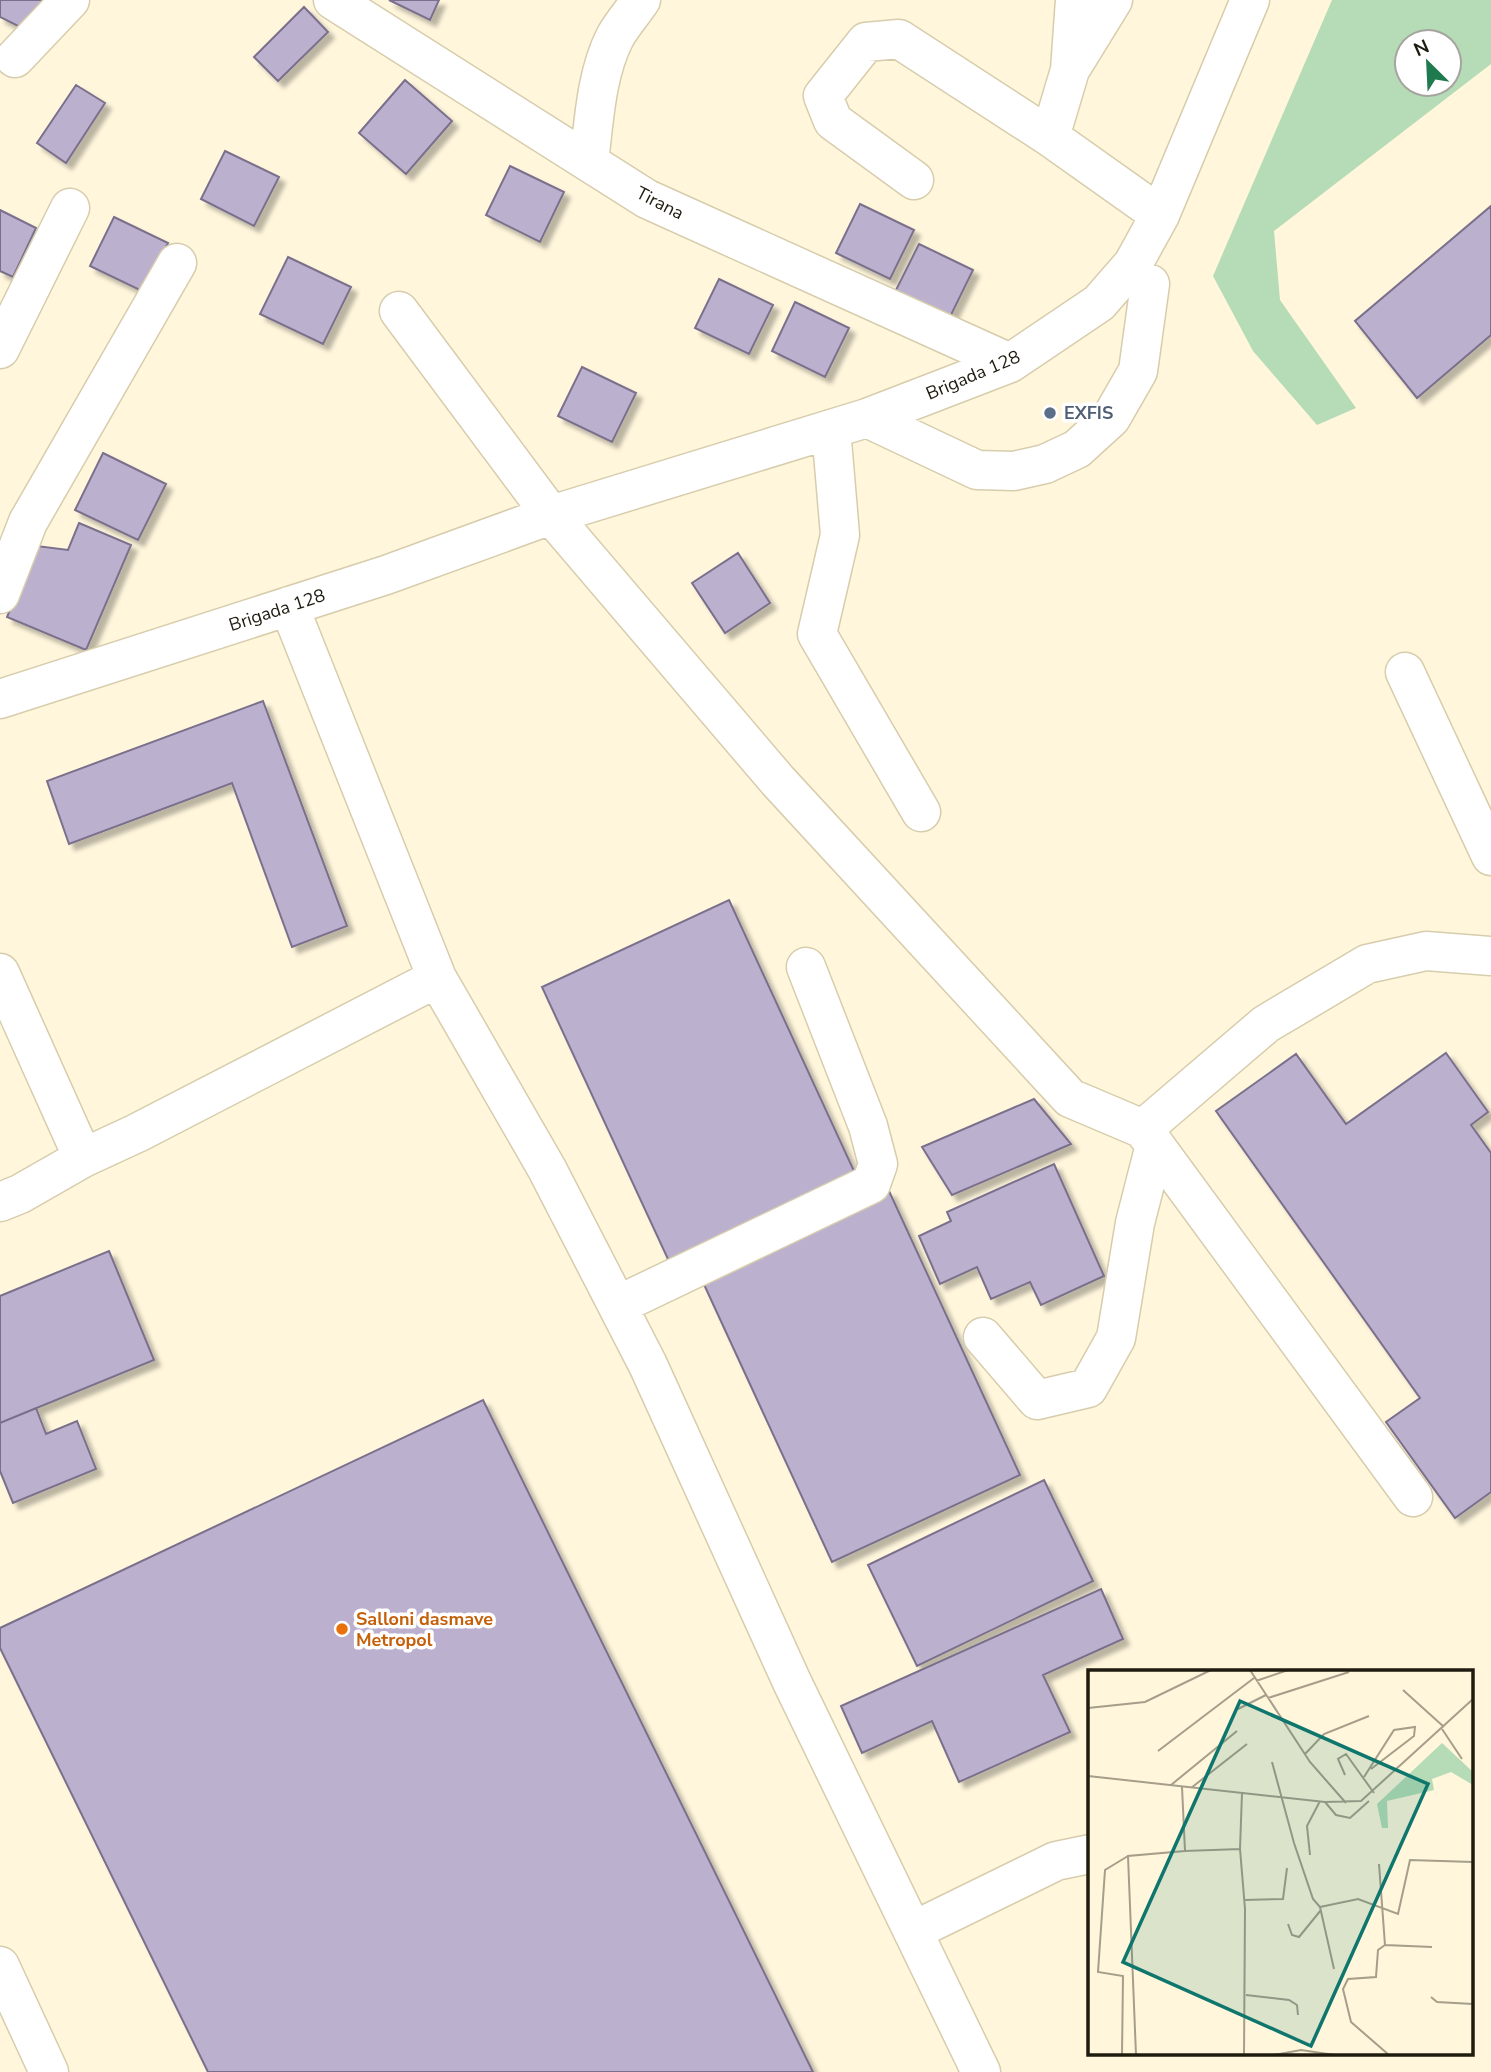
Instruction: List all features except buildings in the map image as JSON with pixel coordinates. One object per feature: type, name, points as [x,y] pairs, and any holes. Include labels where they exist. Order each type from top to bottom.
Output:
[{"type":"street","points":[[15,58],[70,0]]},
{"type":"street","name":"Tirana","points":[[333,0],[648,199],[1010,363]]},
{"type":"street","points":[[589,162],[602,77],[615,37],[641,0]]},
{"type":"street","points":[[1050,137],[1070,70],[1075,0]]},
{"type":"street","points":[[1070,70],[1113,0]]},
{"type":"street","name":"Brigada 128","points":[[0,699],[386,575],[551,515],[867,418],[1010,363],[1099,303],[1133,264],[1160,215],[1250,0]]},
{"type":"street","points":[[914,180],[834,121],[823,96],[866,42],[899,39],[1050,137],[1160,215]]},
{"type":"street","points":[[0,349],[69,208]]},
{"type":"street","points":[[0,594],[28,522],[177,263]]},
{"type":"street","points":[[867,418],[977,470],[1014,471],[1045,464],[1077,449],[1111,418],[1138,371],[1150,284]]},
{"type":"street","points":[[399,311],[551,515],[778,781],[1070,1098],[1149,1137],[1413,1497]]},
{"type":"street","points":[[831,429],[840,535],[817,634],[921,812]]},
{"type":"street","points":[[289,606],[437,978],[547,1168],[649,1366],[792,1682],[981,2072]]},
{"type":"street","points":[[1405,672],[1491,856]]},
{"type":"street","points":[[983,1337],[1037,1400],[1088,1388],[1116,1338],[1149,1137],[1266,1024],[1367,964],[1426,951],[1491,956]]},
{"type":"street","points":[[618,1305],[871,1184],[878,1164],[868,1126],[806,967]]},
{"type":"street","points":[[0,973],[83,1158]]},
{"type":"street","points":[[0,1202],[437,978]]},
{"type":"street","points":[[913,1931],[1056,1861],[1088,1854]]},
{"type":"street","points":[[0,1965],[49,2072]]},
{"type":"green space","points":[[1332,0],[1491,0],[1491,64],[1463,86],[1463,28],[1393,28],[1393,98],[1447,98],[1274,231],[1280,300],[1356,408],[1317,425],[1253,351],[1213,276]]},
{"type":"place","name":"EXFIS","points":[[1050,413]]},
{"type":"place","name":"Salloni dasmave Metropol","points":[[342,1629]]}]
